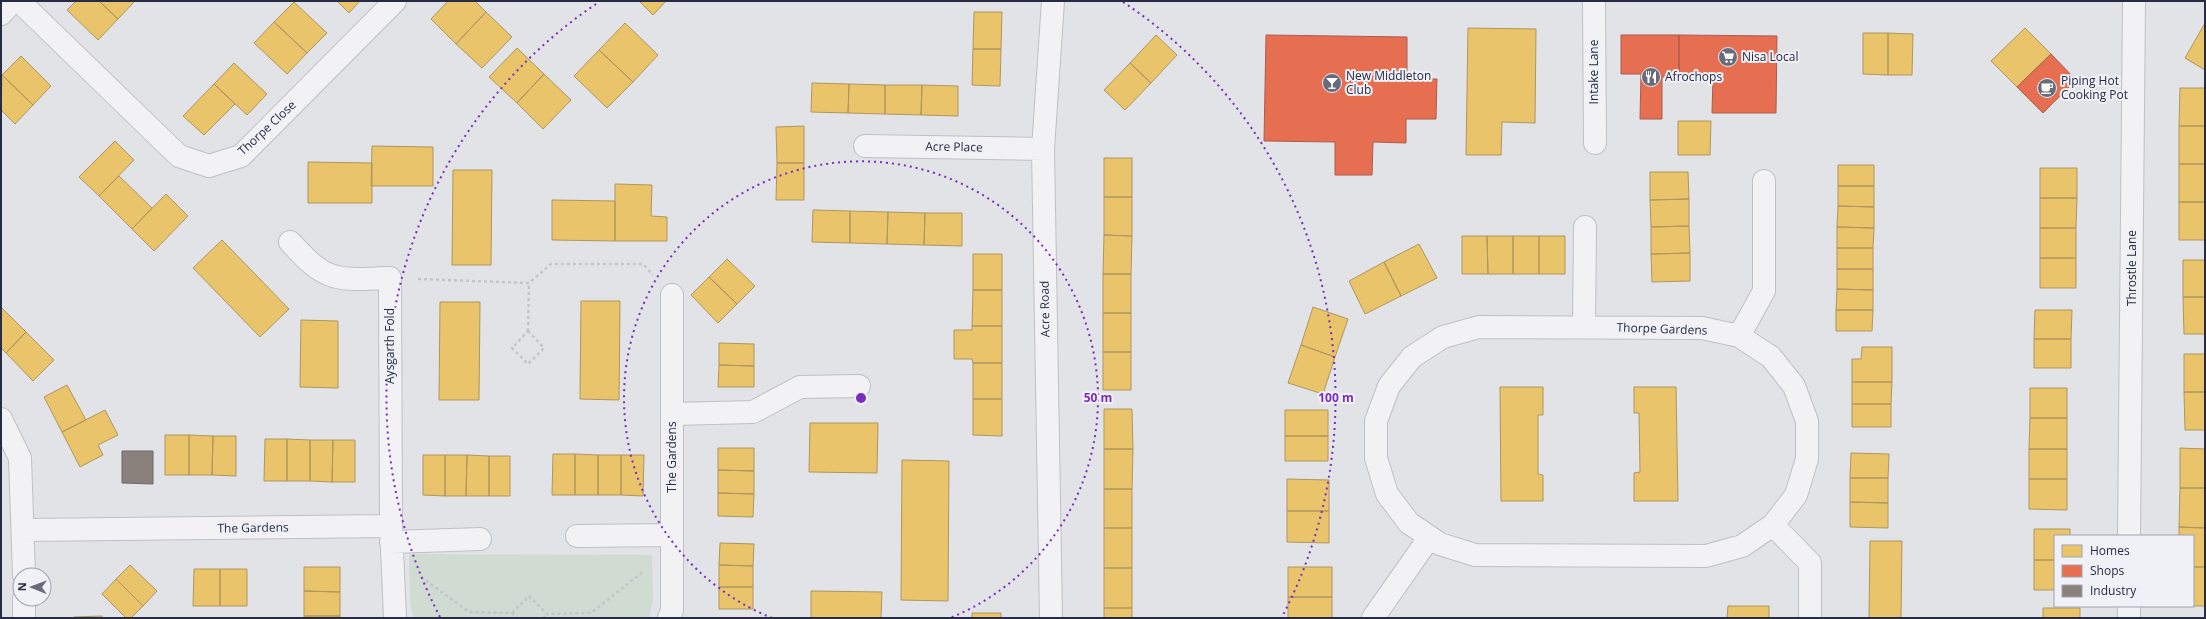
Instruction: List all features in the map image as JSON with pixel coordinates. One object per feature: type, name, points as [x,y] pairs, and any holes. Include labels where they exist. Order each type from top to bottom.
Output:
[{"type":"street","points":[[1,14],[13,1]]},
{"type":"street","name":"Thorpe Close","points":[[19,1],[179,156],[209,166],[241,156],[395,1]]},
{"type":"street","name":"Acre Road","points":[[1051,618],[1043,149],[1053,1]]},
{"type":"street","name":"Intake Lane","points":[[1594,1],[1595,143]]},
{"type":"street","name":"Throstle Lane","points":[[2130,535],[2134,1]]},
{"type":"street","name":"Acre Place","points":[[865,146],[1043,149]]},
{"type":"street","points":[[1739,336],[1764,291],[1764,181]]},
{"type":"street","points":[[1584,327],[1585,227]]},
{"type":"street","points":[[290,242],[312,264],[328,274],[346,278],[390,278]]},
{"type":"street","name":"Aysgarth Fold","points":[[390,278],[391,541]]},
{"type":"street","name":"The Gardens","points":[[669,618],[672,610],[672,295]]},
{"type":"street","name":"Thorpe Gardens","points":[[1479,327],[1702,328],[1739,336],[1771,357],[1794,386],[1807,421],[1807,459],[1796,495],[1773,525],[1742,546],[1706,556],[1475,555],[1440,544],[1429,538],[1409,523],[1387,494],[1376,458],[1376,421],[1389,386],[1412,357],[1443,337],[1479,327]]},
{"type":"street","points":[[672,414],[753,412],[800,387],[859,386]]},
{"type":"street","points":[[1,419],[20,458],[24,567]]},
{"type":"street","points":[[1773,525],[1810,564],[1810,618]]},
{"type":"street","name":"The Gardens","points":[[23,530],[391,541],[480,539]]},
{"type":"street","points":[[577,536],[672,541]]},
{"type":"street","points":[[1374,618],[1429,538]]},
{"type":"street","points":[[391,541],[395,618]]},
{"type":"street","points":[[24,607],[24,618]]},
{"type":"street","points":[[2129,607],[2129,618]]},
{"type":"path","points":[[390,278],[529,283],[551,264],[643,264],[672,295]]},
{"type":"path","points":[[528,331],[544,348],[528,364],[512,348],[528,331],[529,283]]},
{"type":"path","points":[[391,541],[469,612],[512,613],[517,618]]},
{"type":"path","points":[[543,618],[547,614],[591,613],[672,541]]},
{"type":"path","points":[[512,613],[528,596],[547,614]]},
{"type":"shaded area","points":[[409,554],[652,555],[653,600],[649,618],[414,618],[410,604]]},
{"type":"building: Homes","points":[[76,1],[99,1],[118,19],[98,40],[67,10]]},
{"type":"building: Homes","points":[[99,1],[135,1],[118,19]]},
{"type":"building: Homes","points":[[337,1],[360,1],[349,13]]},
{"type":"building: Homes","points":[[448,1],[475,1],[486,12],[456,44],[431,19]]},
{"type":"building: Homes","points":[[639,1],[666,1],[653,15]]},
{"type":"building: Homes","points":[[294,2],[327,33],[307,53],[274,22]]},
{"type":"building: Homes","points":[[486,12],[512,37],[482,68],[456,44]]},
{"type":"building: Homes","points":[[974,12],[1002,12],[1001,49],[973,49]]},
{"type":"building: Homes","points":[[274,22],[307,53],[287,74],[254,43]]},
{"type":"building: Homes","points":[[625,23],[658,55],[633,82],[599,50]]},
{"type":"building: Homes","points":[[2205,23],[2205,70],[2185,58]]},
{"type":"building: Homes","points":[[1468,28],[1536,29],[1535,123],[1502,122],[1501,155],[1466,155]]},
{"type":"building: Homes","points":[[2025,28],[2051,54],[2017,87],[1991,61]]},
{"type":"building: Homes","points":[[1863,33],[1888,33],[1888,75],[1863,74]]},
{"type":"building: Homes","points":[[1888,33],[1913,34],[1912,75],[1888,75]]},
{"type":"building: Homes","points":[[1156,35],[1177,55],[1151,83],[1130,63]]},
{"type":"building: Homes","points":[[517,48],[544,74],[517,103],[489,77]]},
{"type":"building: Homes","points":[[973,49],[1001,49],[1000,86],[972,85]]},
{"type":"building: Homes","points":[[599,50],[633,82],[607,108],[574,76]]},
{"type":"building: Homes","points":[[21,56],[51,86],[33,105],[2,75]]},
{"type":"building: Homes","points":[[234,63],[267,94],[247,115],[214,84]]},
{"type":"building: Homes","points":[[1130,63],[1151,83],[1125,110],[1104,90]]},
{"type":"building: Homes","points":[[544,74],[571,100],[543,129],[517,103]]},
{"type":"building: Homes","points":[[2,75],[33,105],[15,124],[1,110]]},
{"type":"building: Homes","points":[[812,83],[849,84],[848,113],[811,112]]},
{"type":"building: Homes","points":[[214,84],[235,104],[204,135],[183,116]]},
{"type":"building: Homes","points":[[849,84],[885,85],[885,114],[848,113]]},
{"type":"building: Homes","points":[[885,85],[922,85],[921,115],[885,114]]},
{"type":"building: Homes","points":[[922,85],[958,86],[958,116],[921,115]]},
{"type":"building: Homes","points":[[2180,88],[2205,88],[2205,126],[2179,126]]},
{"type":"building: Homes","points":[[1678,121],[1711,121],[1710,155],[1678,155]]},
{"type":"building: Homes","points":[[804,126],[804,163],[777,163],[776,127]]},
{"type":"building: Homes","points":[[2179,126],[2205,126],[2205,164],[2179,164]]},
{"type":"building: Homes","points":[[115,141],[134,160],[99,196],[79,177]]},
{"type":"building: Homes","points":[[372,146],[433,147],[433,186],[371,186]]},
{"type":"building: Homes","points":[[1104,158],[1132,158],[1132,197],[1104,197]]},
{"type":"building: Homes","points":[[308,162],[372,163],[372,203],[308,203]]},
{"type":"building: Homes","points":[[777,163],[804,163],[804,200],[776,200]]},
{"type":"building: Homes","points":[[2179,164],[2205,164],[2205,202],[2179,202]]},
{"type":"building: Homes","points":[[1838,165],[1874,165],[1874,186],[1838,186]]},
{"type":"building: Homes","points":[[2040,168],[2077,168],[2077,198],[2040,198]]},
{"type":"building: Homes","points":[[453,170],[492,170],[491,265],[452,265]]},
{"type":"building: Homes","points":[[1650,172],[1688,172],[1689,199],[1650,200]]},
{"type":"building: Homes","points":[[119,176],[152,208],[132,229],[99,196]]},
{"type":"building: Homes","points":[[615,184],[652,185],[651,216],[667,217],[667,241],[615,241]]},
{"type":"building: Homes","points":[[1838,186],[1874,186],[1874,207],[1838,206]]},
{"type":"building: Homes","points":[[166,194],[188,216],[154,251],[132,229]]},
{"type":"building: Homes","points":[[1104,197],[1132,197],[1132,236],[1104,235]]},
{"type":"building: Homes","points":[[2040,198],[2077,198],[2076,228],[2040,228]]},
{"type":"building: Homes","points":[[1689,199],[1689,226],[1651,227],[1650,200]]},
{"type":"building: Homes","points":[[552,200],[615,201],[615,241],[552,240]]},
{"type":"building: Homes","points":[[2179,202],[2205,202],[2205,240],[2179,240]]},
{"type":"building: Homes","points":[[1838,206],[1874,207],[1874,228],[1837,227]]},
{"type":"building: Homes","points":[[813,210],[850,211],[850,243],[812,242]]},
{"type":"building: Homes","points":[[850,211],[888,212],[887,244],[850,243]]},
{"type":"building: Homes","points":[[888,212],[925,213],[924,245],[887,244]]},
{"type":"building: Homes","points":[[925,213],[962,213],[962,246],[924,245]]},
{"type":"building: Homes","points":[[1689,226],[1690,253],[1651,254],[1651,227]]},
{"type":"building: Homes","points":[[1837,227],[1874,228],[1873,248],[1837,248]]},
{"type":"building: Homes","points":[[2040,228],[2076,228],[2076,258],[2040,258]]},
{"type":"building: Homes","points":[[1104,235],[1132,236],[1131,274],[1103,274]]},
{"type":"building: Homes","points":[[1462,236],[1487,236],[1488,274],[1462,274]]},
{"type":"building: Homes","points":[[1487,236],[1513,236],[1513,274],[1488,274]]},
{"type":"building: Homes","points":[[1513,236],[1539,236],[1539,274],[1513,274]]},
{"type":"building: Homes","points":[[1539,236],[1565,236],[1565,274],[1539,274]]},
{"type":"building: Homes","points":[[222,240],[289,309],[260,337],[193,268]]},
{"type":"building: Homes","points":[[1419,244],[1437,278],[1401,296],[1384,262]]},
{"type":"building: Homes","points":[[1837,248],[1873,248],[1873,269],[1837,269]]},
{"type":"building: Homes","points":[[1690,253],[1690,281],[1652,282],[1651,254]]},
{"type":"building: Homes","points":[[973,254],[1002,254],[1002,290],[973,290]]},
{"type":"building: Homes","points":[[2040,258],[2076,258],[2076,288],[2040,288]]},
{"type":"building: Homes","points":[[727,259],[755,286],[737,304],[709,277]]},
{"type":"building: Homes","points":[[2183,260],[2205,260],[2205,297],[2183,297]]},
{"type":"building: Homes","points":[[1384,262],[1401,296],[1365,314],[1349,281]]},
{"type":"building: Homes","points":[[1837,269],[1873,269],[1873,290],[1837,289]]},
{"type":"building: Homes","points":[[1103,274],[1131,274],[1131,313],[1103,313]]},
{"type":"building: Homes","points":[[709,277],[737,304],[718,323],[691,295]]},
{"type":"building: Homes","points":[[1837,289],[1873,290],[1873,310],[1836,310]]},
{"type":"building: Homes","points":[[973,290],[1002,290],[1002,326],[972,326]]},
{"type":"building: Homes","points":[[2183,297],[2205,297],[2205,334],[2184,334]]},
{"type":"building: Homes","points":[[581,301],[620,301],[619,400],[580,399]]},
{"type":"building: Homes","points":[[440,302],[480,302],[479,400],[439,400]]},
{"type":"building: Homes","points":[[1,307],[26,332],[6,353],[1,348]]},
{"type":"building: Homes","points":[[1313,307],[1348,319],[1335,357],[1301,345]]},
{"type":"building: Homes","points":[[1836,310],[1873,310],[1872,331],[1836,331]]},
{"type":"building: Homes","points":[[2035,310],[2072,310],[2071,339],[2034,339]]},
{"type":"building: Homes","points":[[1103,313],[1131,313],[1131,352],[1103,352]]},
{"type":"building: Homes","points":[[301,320],[338,321],[338,388],[300,387]]},
{"type":"building: Homes","points":[[972,326],[1002,326],[1002,363],[973,363],[972,359],[954,359],[954,330],[972,330]]},
{"type":"building: Homes","points":[[26,332],[54,360],[33,381],[6,353]]},
{"type":"building: Homes","points":[[2034,339],[2071,339],[2071,368],[2034,368]]},
{"type":"building: Homes","points":[[719,343],[754,344],[754,366],[719,365]]},
{"type":"building: Homes","points":[[1301,345],[1335,357],[1323,394],[1288,383]]},
{"type":"building: Homes","points":[[1862,347],[1892,347],[1892,382],[1852,382],[1852,359],[1861,359]]},
{"type":"building: Homes","points":[[1103,352],[1131,352],[1131,390],[1103,390]]},
{"type":"building: Homes","points":[[2184,354],[2205,354],[2205,392],[2184,392]]},
{"type":"building: Homes","points":[[973,363],[1002,363],[1002,399],[973,399]]},
{"type":"building: Homes","points":[[719,365],[754,366],[754,387],[718,387]]},
{"type":"building: Homes","points":[[1852,382],[1892,382],[1891,404],[1852,404]]},
{"type":"building: Homes","points":[[67,385],[86,420],[62,432],[44,397]]},
{"type":"building: Homes","points":[[1500,387],[1543,387],[1543,415],[1538,415],[1538,474],[1543,475],[1543,501],[1501,501]]},
{"type":"building: Homes","points":[[1634,387],[1676,387],[1678,501],[1634,501],[1634,473],[1640,472],[1639,413],[1634,413]]},
{"type":"building: Homes","points":[[2030,388],[2067,388],[2067,418],[2030,418]]},
{"type":"building: Homes","points":[[2184,392],[2205,392],[2205,430],[2185,430]]},
{"type":"building: Homes","points":[[973,399],[1002,399],[1002,436],[973,435]]},
{"type":"building: Homes","points":[[1852,404],[1891,404],[1891,427],[1852,427]]},
{"type":"building: Homes","points":[[1104,409],[1132,409],[1133,449],[1104,449]]},
{"type":"building: Homes","points":[[105,410],[118,435],[98,445],[103,455],[80,467],[62,432]]},
{"type":"building: Homes","points":[[1285,410],[1328,410],[1328,436],[1285,436]]},
{"type":"building: Homes","points":[[2030,418],[2067,418],[2067,449],[2029,449]]},
{"type":"building: Homes","points":[[810,423],[878,423],[877,473],[809,472]]},
{"type":"building: Homes","points":[[165,435],[189,435],[189,475],[165,475]]},
{"type":"building: Homes","points":[[189,435],[213,436],[212,475],[189,475]]},
{"type":"building: Homes","points":[[213,436],[236,436],[236,476],[212,475]]},
{"type":"building: Homes","points":[[1285,436],[1328,436],[1328,461],[1285,461]]},
{"type":"building: Homes","points":[[265,439],[287,439],[287,481],[264,481]]},
{"type":"building: Homes","points":[[287,439],[310,440],[310,481],[287,481]]},
{"type":"building: Homes","points":[[310,440],[333,440],[332,482],[310,481]]},
{"type":"building: Homes","points":[[333,440],[355,440],[355,482],[332,482]]},
{"type":"building: Homes","points":[[718,448],[754,448],[754,471],[718,470]]},
{"type":"building: Homes","points":[[2180,448],[2205,449],[2205,488],[2180,488]]},
{"type":"building: Homes","points":[[1104,449],[1133,449],[1132,489],[1104,489]]},
{"type":"building: Homes","points":[[2029,449],[2067,449],[2067,479],[2029,479]]},
{"type":"building: Homes","points":[[1851,453],[1889,454],[1888,478],[1850,478]]},
{"type":"building: Homes","points":[[553,454],[575,454],[575,495],[552,495]]},
{"type":"building: Homes","points":[[575,454],[598,455],[598,495],[575,495]]},
{"type":"building: Homes","points":[[423,455],[445,455],[445,496],[423,495]]},
{"type":"building: Homes","points":[[445,455],[467,455],[466,496],[445,496]]},
{"type":"building: Homes","points":[[467,455],[489,456],[489,496],[466,496]]},
{"type":"building: Homes","points":[[598,455],[621,455],[621,495],[598,495]]},
{"type":"building: Homes","points":[[621,455],[644,455],[643,496],[621,495]]},
{"type":"building: Homes","points":[[489,456],[510,456],[510,496],[489,496]]},
{"type":"building: Homes","points":[[902,460],[949,461],[948,601],[901,600]]},
{"type":"building: Homes","points":[[718,470],[754,471],[754,494],[718,493]]},
{"type":"building: Homes","points":[[1850,478],[1888,478],[1888,503],[1850,502]]},
{"type":"building: Homes","points":[[1287,479],[1329,480],[1329,511],[1287,511]]},
{"type":"building: Homes","points":[[2029,479],[2067,479],[2067,510],[2029,509]]},
{"type":"building: Homes","points":[[2180,488],[2205,488],[2205,528],[2179,527]]},
{"type":"building: Homes","points":[[1104,489],[1132,489],[1132,528],[1104,528]]},
{"type":"building: Homes","points":[[718,493],[754,494],[753,517],[718,516]]},
{"type":"building: Homes","points":[[1850,502],[1888,503],[1888,528],[1850,527]]},
{"type":"building: Homes","points":[[1287,511],[1329,511],[1329,543],[1287,542]]},
{"type":"building: Homes","points":[[2179,527],[2205,528],[2205,567],[2194,567],[2194,535],[2179,535]]},
{"type":"building: Homes","points":[[1104,528],[1132,528],[1132,568],[1104,568]]},
{"type":"building: Homes","points":[[2034,529],[2070,529],[2070,535],[2054,535],[2054,560],[2034,560]]},
{"type":"building: Homes","points":[[1870,541],[1902,541],[1901,618],[1869,618]]},
{"type":"building: Homes","points":[[720,543],[754,544],[753,566],[719,565]]},
{"type":"building: Homes","points":[[2034,560],[2054,560],[2054,590],[2034,590]]},
{"type":"building: Homes","points":[[130,565],[157,591],[143,606],[116,579]]},
{"type":"building: Homes","points":[[719,565],[753,566],[753,587],[719,587]]},
{"type":"building: Homes","points":[[304,567],[340,567],[340,592],[304,591]]},
{"type":"building: Homes","points":[[1288,567],[1332,567],[1332,597],[1288,597]]},
{"type":"building: Homes","points":[[2194,567],[2205,567],[2205,606],[2194,606]]},
{"type":"building: Homes","points":[[1104,568],[1132,568],[1132,608],[1104,608]]},
{"type":"building: Homes","points":[[194,569],[220,569],[220,606],[193,606]]},
{"type":"building: Homes","points":[[220,569],[247,569],[247,606],[220,606]]},
{"type":"building: Homes","points":[[116,579],[143,606],[131,618],[126,618],[102,594]]},
{"type":"building: Homes","points":[[719,587],[753,587],[753,609],[719,609]]},
{"type":"building: Homes","points":[[304,591],[340,592],[340,616],[304,616]]},
{"type":"building: Homes","points":[[811,591],[882,592],[881,618],[811,618]]},
{"type":"building: Homes","points":[[1288,597],[1332,597],[1332,618],[1288,618]]},
{"type":"building: Homes","points":[[1728,606],[1769,606],[1769,618],[1727,618]]},
{"type":"building: Homes","points":[[1104,608],[1132,608],[1132,618],[1104,618]]},
{"type":"building: Homes","points":[[2043,608],[2080,608],[2080,618],[2043,618]]},
{"type":"building: Homes","points":[[972,613],[1001,613],[1001,618],[972,618]]},
{"type":"building: Homes","points":[[102,616],[102,618],[74,618],[74,617]]},
{"type":"building: Homes","points":[[304,616],[340,616],[340,618],[304,618]]},
{"type":"building: Shops","points":[[1266,35],[1407,37],[1407,79],[1437,79],[1436,119],[1406,119],[1406,143],[1373,142],[1372,175],[1335,175],[1335,142],[1264,141]]},
{"type":"building: Shops","name":"Afrochops","points":[[1621,35],[1679,35],[1679,77],[1662,77],[1662,119],[1640,119],[1641,74],[1621,74]]},
{"type":"building: Shops","name":"Nisa Local","points":[[1679,35],[1777,36],[1776,113],[1712,113],[1713,77],[1679,77]]},
{"type":"building: Shops","points":[[2051,54],[2076,80],[2043,113],[2017,87]]},
{"type":"building: Industry","points":[[122,451],[153,451],[153,484],[122,483]]},
{"type":"place","name":"Nisa Local","points":[[1728,57]]},
{"type":"place","name":"Afrochops","points":[[1651,77]]},
{"type":"place","name":"New Middleton Club","points":[[1332,83]]},
{"type":"place","name":"Piping Hot Cooking Pot","points":[[2047,88]]}]
